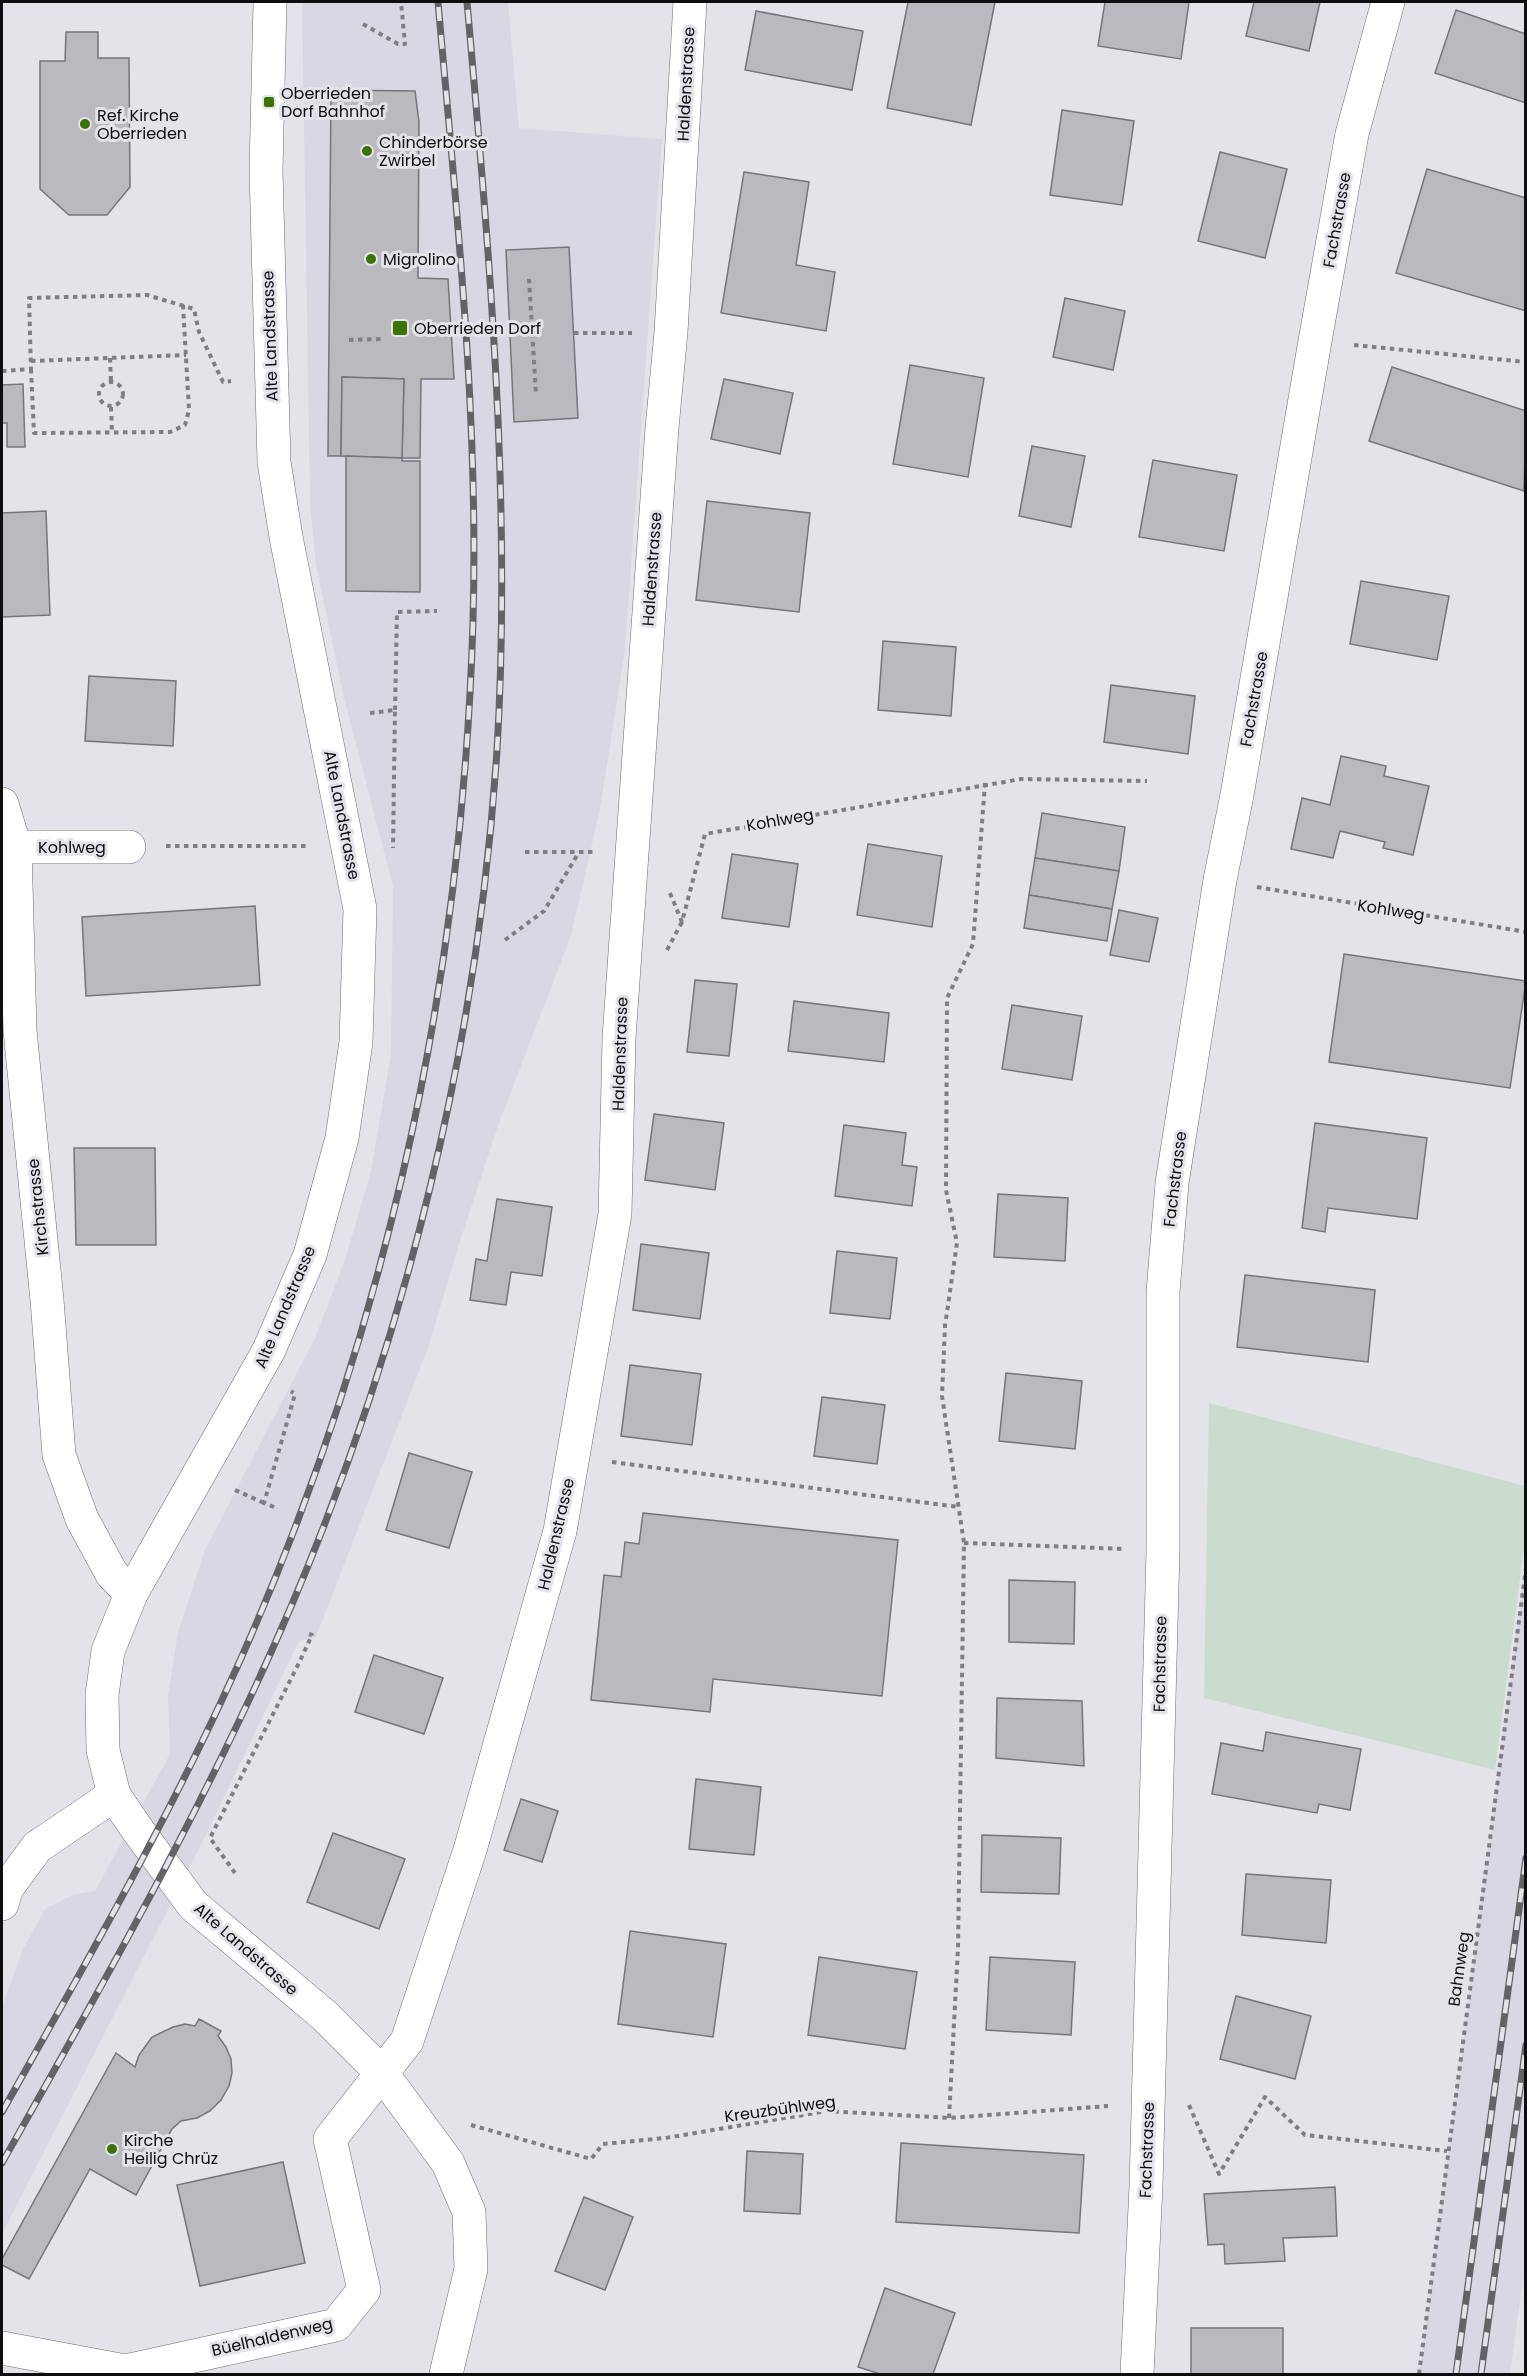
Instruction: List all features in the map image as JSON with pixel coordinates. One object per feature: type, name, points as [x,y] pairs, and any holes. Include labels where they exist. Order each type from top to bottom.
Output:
[{"type":"street","name":"Alte Landstrasse","points":[[270,2],[266,171],[274,462],[286,537],[360,909],[356,1042],[342,1138],[310,1255],[269,1350],[131,1594],[108,1651],[102,1695],[103,1750],[114,1795],[193,1905],[325,2016],[381,2072],[448,2163],[468,2212],[471,2269],[446,2374]]},
{"type":"street","name":"Haldenstrasse","points":[[381,2072],[407,2041],[470,1850],[560,1531],[615,1214],[619,1038],[671,332],[690,2]]},
{"type":"street","name":"Fachstrasse","points":[[1137,2374],[1146,2186],[1163,1550],[1163,1292],[1172,1183],[1220,880],[1238,795],[1352,134],[1388,2]]},
{"type":"street","name":"Kirchstrasse","points":[[2,804],[8,848],[20,1031],[47,1300],[59,1455],[82,1519],[112,1574],[131,1594]]},
{"type":"street","name":"Kohlweg","points":[[8,848],[129,847]]},
{"type":"street","points":[[2,1904],[7,1888],[37,1847],[114,1795]]},
{"type":"street","name":"Büelhaldenweg","points":[[2,2348],[125,2371],[336,2325],[364,2290],[330,2139],[381,2072]]},
{"type":"path","points":[[363,24],[398,44],[405,44],[401,2]]},
{"type":"path","points":[[530,279],[536,394]]},
{"type":"path","points":[[183,305],[189,410],[185,424],[170,432],[34,433],[29,298],[147,294],[183,305],[194,309],[199,332],[223,382],[231,382],[230,372]]},
{"type":"path","points":[[573,333],[641,333]]},
{"type":"path","points":[[349,340],[384,339]]},
{"type":"path","points":[[1315,341],[1526,362]]},
{"type":"path","points":[[31,361],[186,355]]},
{"type":"path","points":[[110,358],[111,382]]},
{"type":"path","points":[[2,371],[31,369]]},
{"type":"path","points":[[111,382],[121,387],[123,392],[120,403],[111,407],[102,404],[98,393],[100,387],[111,382]]},
{"type":"path","points":[[111,407],[112,432]]},
{"type":"path","points":[[393,848],[397,612],[437,611]]},
{"type":"path","points":[[370,713],[395,710]]},
{"type":"path","name":"Kohlweg","points":[[525,852],[654,854],[682,922],[705,834],[985,783],[1021,779],[1147,781]]},
{"type":"path","points":[[949,2118],[958,1948],[964,1544],[942,1396],[945,1326],[957,1243],[946,1190],[947,998],[974,944],[985,783]]},
{"type":"path","points":[[197,845],[309,846]]},
{"type":"path","points":[[505,940],[544,911],[579,852]]},
{"type":"path","name":"Kohlweg","points":[[1256,887],[1526,932]]},
{"type":"path","points":[[264,1503],[296,1394],[288,1389]]},
{"type":"path","points":[[573,1457],[959,1507]]},
{"type":"path","points":[[226,1486],[274,1507]]},
{"type":"path","points":[[964,1544],[1163,1550]]},
{"type":"path","name":"Bahnweg","points":[[1419,2374],[1526,1568]]},
{"type":"path","points":[[235,1873],[210,1838],[299,1664],[312,1635],[309,1634]]},
{"type":"path","points":[[1186,2099],[1219,2174],[1265,2097],[1305,2135],[1447,2151]]},
{"type":"path","name":"Kreuzbühlweg","points":[[467,2124],[591,2159],[603,2144],[665,2138],[827,2111],[949,2118],[1109,2106]]},
{"type":"shaded area","points":[[302,2],[508,2],[519,128],[662,139],[625,650],[600,809],[571,936],[499,1123],[428,1348],[316,1637],[299,1641],[205,1837],[2,2234],[2,2007],[23,1949],[45,1909],[75,1894],[95,1891],[170,1754],[168,1696],[178,1632],[205,1550],[315,1338],[345,1260],[371,1171],[391,1053],[393,886],[344,698],[316,565],[310,504]]},
{"type":"shaded area","points":[[1525,1568],[1525,2265],[1510,2374],[1419,2374]]},
{"type":"green space","points":[[1209,1403],[1525,1486],[1525,1540],[1495,1770],[1204,1698]]},
{"type":"building","points":[[908,2],[995,2],[971,125],[887,108]]},
{"type":"building","points":[[1105,2],[1189,2],[1181,59],[1098,46]]},
{"type":"building","points":[[1254,2],[1320,2],[1309,51],[1246,36]]},
{"type":"building","points":[[1456,10],[1526,34],[1526,103],[1435,73]]},
{"type":"building","points":[[756,11],[863,31],[852,90],[745,70]]},
{"type":"building","name":"Ref. Kirche Oberrieden","points":[[66,32],[98,32],[98,58],[129,58],[130,187],[107,215],[69,215],[40,189],[40,61],[65,61]]},
{"type":"building","points":[[331,90],[415,91],[419,122],[418,278],[448,279],[454,379],[421,379],[420,458],[402,458],[404,379],[342,377],[341,456],[328,456]]},
{"type":"building","points":[[1062,110],[1134,121],[1122,205],[1050,195]]},
{"type":"building","points":[[1220,152],[1287,169],[1265,258],[1198,241]]},
{"type":"building","points":[[1427,169],[1526,198],[1526,311],[1396,273]]},
{"type":"building","points":[[744,172],[809,182],[796,265],[835,272],[826,331],[721,313]]},
{"type":"building","points":[[569,247],[578,418],[514,422],[506,250]]},
{"type":"building","points":[[1065,298],[1125,311],[1113,370],[1053,357]]},
{"type":"building","points":[[910,365],[984,378],[968,477],[893,464]]},
{"type":"building","points":[[1392,367],[1526,411],[1524,491],[1369,441]]},
{"type":"building","points":[[342,377],[404,379],[402,458],[341,456]]},
{"type":"building","points":[[724,379],[793,393],[780,454],[711,439]]},
{"type":"building","points":[[23,384],[25,447],[7,447],[7,423],[2,423],[2,385]]},
{"type":"building","points":[[1032,446],[1085,456],[1071,527],[1019,516]]},
{"type":"building","points":[[346,456],[420,461],[420,592],[346,591]]},
{"type":"building","points":[[1153,460],[1237,475],[1224,551],[1139,537]]},
{"type":"building","points":[[707,501],[810,513],[799,612],[696,600]]},
{"type":"building","points":[[46,511],[50,615],[2,617],[2,513]]},
{"type":"building","points":[[1361,581],[1449,596],[1437,660],[1350,644]]},
{"type":"building","points":[[883,641],[956,647],[951,716],[878,710]]},
{"type":"building","points":[[89,676],[176,681],[173,746],[85,741]]},
{"type":"building","points":[[1111,685],[1195,696],[1188,754],[1104,742]]},
{"type":"building","points":[[1341,756],[1386,766],[1384,776],[1429,786],[1413,855],[1383,848],[1385,842],[1340,831],[1333,858],[1291,849],[1302,798],[1330,805]]},
{"type":"building","points":[[1042,813],[1125,827],[1119,871],[1035,858]]},
{"type":"building","points":[[868,844],[942,856],[932,927],[857,915]]},
{"type":"building","points":[[732,854],[798,864],[789,927],[722,918]]},
{"type":"building","points":[[1035,858],[1119,871],[1112,909],[1029,895]]},
{"type":"building","points":[[1029,895],[1112,909],[1107,941],[1024,928]]},
{"type":"building","points":[[255,906],[260,985],[86,996],[82,917]]},
{"type":"building","points":[[1119,910],[1158,918],[1149,962],[1110,955]]},
{"type":"building","points":[[1344,954],[1526,981],[1510,1088],[1329,1062]]},
{"type":"building","points":[[695,980],[737,984],[729,1056],[687,1052]]},
{"type":"building","points":[[794,1001],[889,1013],[884,1062],[788,1051]]},
{"type":"building","points":[[1012,1005],[1082,1016],[1072,1080],[1002,1069]]},
{"type":"building","points":[[654,1114],[724,1123],[715,1190],[645,1180]]},
{"type":"building","points":[[1315,1123],[1427,1138],[1417,1219],[1328,1208],[1325,1232],[1302,1228]]},
{"type":"building","points":[[844,1125],[906,1133],[902,1165],[917,1167],[912,1206],[835,1196]]},
{"type":"building","points":[[74,1148],[155,1148],[156,1245],[76,1245]]},
{"type":"building","points":[[998,1194],[1068,1198],[1065,1261],[994,1257]]},
{"type":"building","points":[[497,1199],[552,1207],[542,1276],[511,1272],[506,1305],[470,1300],[476,1259],[487,1261]]},
{"type":"building","points":[[641,1244],[709,1253],[700,1319],[633,1310]]},
{"type":"building","points":[[837,1251],[897,1258],[890,1319],[830,1313]]},
{"type":"building","points":[[1245,1275],[1375,1290],[1368,1362],[1237,1347]]},
{"type":"building","points":[[630,1365],[701,1374],[692,1445],[621,1436]]},
{"type":"building","points":[[1006,1373],[1082,1381],[1075,1449],[999,1441]]},
{"type":"building","points":[[822,1397],[885,1405],[877,1464],[814,1456]]},
{"type":"building","points":[[409,1453],[472,1472],[449,1548],[386,1530]]},
{"type":"building","points":[[643,1513],[898,1540],[882,1696],[713,1679],[710,1712],[591,1700],[604,1575],[621,1577],[625,1542],[639,1544]]},
{"type":"building","points":[[1009,1580],[1075,1582],[1074,1644],[1009,1642]]},
{"type":"building","points":[[374,1655],[443,1678],[424,1734],[355,1712]]},
{"type":"building","points":[[997,1698],[1082,1701],[1084,1766],[996,1758]]},
{"type":"building","points":[[1266,1732],[1361,1749],[1350,1810],[1319,1804],[1317,1813],[1212,1794],[1221,1743],[1263,1751]]},
{"type":"building","points":[[696,1779],[761,1787],[754,1855],[689,1849]]},
{"type":"building","points":[[521,1799],[558,1811],[542,1862],[504,1850]]},
{"type":"building","points":[[333,1833],[405,1859],[379,1929],[307,1902]]},
{"type":"building","points":[[982,1835],[1061,1838],[1059,1894],[981,1892]]},
{"type":"building","points":[[1246,1874],[1331,1880],[1326,1943],[1242,1935]]},
{"type":"building","points":[[630,1931],[726,1944],[713,2037],[618,2024]]},
{"type":"building","points":[[819,1957],[917,1972],[905,2049],[808,2035]]},
{"type":"building","points":[[990,1957],[1075,1962],[1071,2035],[986,2030]]},
{"type":"building","points":[[1236,1996],[1311,2016],[1295,2079],[1220,2059]]},
{"type":"building","name":"Kirche Heilig Chrüz","points":[[199,2019],[221,2031],[218,2036],[231,2059],[232,2073],[229,2086],[221,2100],[210,2111],[197,2118],[181,2121],[172,2129],[136,2195],[90,2169],[29,2279],[2,2265],[2,2259],[116,2053],[135,2067],[139,2055],[152,2037],[173,2027],[185,2024],[195,2026]]},
{"type":"building","points":[[901,2143],[1084,2155],[1079,2233],[896,2222]]},
{"type":"building","points":[[747,2151],[803,2154],[800,2214],[744,2211]]},
{"type":"building","points":[[283,2162],[305,2263],[200,2286],[177,2185]]},
{"type":"building","points":[[1335,2187],[1337,2236],[1283,2238],[1285,2261],[1225,2264],[1224,2244],[1208,2245],[1204,2194]]},
{"type":"building","points":[[584,2197],[633,2217],[605,2290],[555,2271]]},
{"type":"building","points":[[885,2288],[955,2313],[933,2374],[880,2374],[858,2367]]},
{"type":"building","points":[[1191,2328],[1283,2328],[1283,2374],[1191,2374]]},
{"type":"railway","points":[[2,2112],[170,1807],[221,1702],[277,1574],[326,1443],[368,1310],[403,1175],[430,1038],[451,900],[466,761],[473,621],[473,466],[469,388],[459,233],[438,2]]},
{"type":"railway","points":[[2,2163],[154,1890],[225,1751],[290,1609],[369,1402],[430,1188],[454,1080],[473,970],[487,860],[497,750],[501,656],[502,563],[496,376],[467,2]]},
{"type":"railway","points":[[1456,2374],[1526,1858]]},
{"type":"railway","points":[[1481,2374],[1526,2045]]},
{"type":"place","name":"Oberrieden Dorf Bahnhof","points":[[269,102]]},
{"type":"place","name":"Ref. Kirche Oberrieden","points":[[85,124]]},
{"type":"place","name":"Chinderbörse Zwirbel","points":[[367,151]]},
{"type":"place","name":"Migrolino","points":[[371,259]]},
{"type":"place","name":"Oberrieden Dorf","points":[[400,328]]},
{"type":"place","name":"Kirche Heilig Chrüz","points":[[112,2149]]}]
